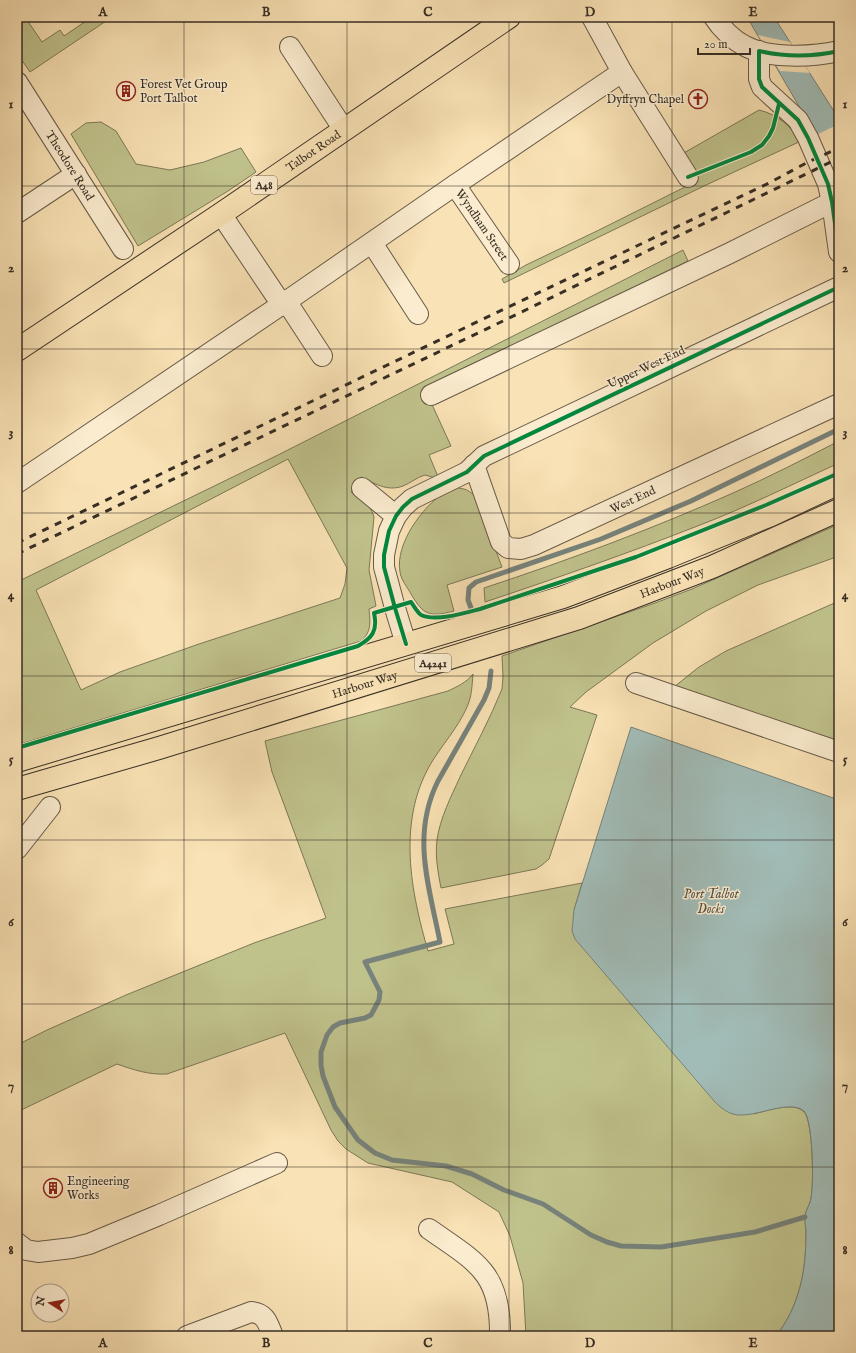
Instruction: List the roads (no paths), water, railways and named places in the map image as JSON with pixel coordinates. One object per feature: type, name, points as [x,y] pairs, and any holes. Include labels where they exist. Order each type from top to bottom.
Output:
[{"type":"main road","name":"Talbot Road","points":[[17,350],[221,214],[509,17]]},
{"type":"main road","name":"Harbour Way","points":[[17,761],[563,597],[668,557],[771,515],[839,483]]},
{"type":"main road","name":"Harbour Way","points":[[17,789],[167,745],[579,618],[712,567],[839,510]]},
{"type":"street","points":[[592,17],[622,72],[688,177]]},
{"type":"street","points":[[714,17],[718,24],[736,41],[746,47],[763,52],[799,56],[821,55],[839,51]]},
{"type":"street","points":[[290,47],[344,130]]},
{"type":"street","points":[[763,52],[759,79],[762,87],[798,120],[804,129],[828,184],[839,252]]},
{"type":"street","points":[[17,483],[622,72]]},
{"type":"street","name":"Theodore Road","points":[[18,87],[76,174],[123,249]]},
{"type":"street","points":[[17,213],[76,174]]},
{"type":"street","name":"Wyndham Street","points":[[455,184],[509,264]]},
{"type":"street","points":[[431,395],[730,253],[832,202]]},
{"type":"street","points":[[221,214],[276,296],[292,310],[322,356]]},
{"type":"street","points":[[372,243],[418,314]]},
{"type":"street","name":"Upper West End","points":[[406,644],[384,567],[384,555],[389,531],[396,516],[412,499],[470,468],[484,456],[839,287]]},
{"type":"street","name":"West End","points":[[470,468],[501,542],[508,548],[521,549],[534,545],[839,404]]},
{"type":"street","points":[[362,488],[396,516]]},
{"type":"street","points":[[636,683],[839,752]]},
{"type":"street","points":[[17,849],[50,807]]},
{"type":"street","points":[[17,1243],[26,1250],[38,1252],[72,1248],[89,1244],[277,1163]]},
{"type":"street","points":[[429,1229],[474,1261],[488,1278],[497,1296],[500,1317],[500,1336]]},
{"type":"street","points":[[187,1336],[252,1312],[257,1312],[262,1314],[265,1318],[272,1336]]},
{"type":"water","points":[[747,17],[774,17],[839,119],[839,183],[804,115]]},
{"type":"water","name":"Port Talbot Docks","points":[[631,727],[839,800],[839,1336],[776,1336],[788,1319],[800,1287],[804,1266],[806,1237],[805,1215],[811,1198],[812,1166],[811,1139],[807,1117],[804,1111],[789,1107],[741,1115],[726,1111],[715,1102],[575,939],[572,931],[574,910]]},
{"type":"waterway","points":[[471,608],[468,600],[469,588],[476,582],[601,539],[691,501],[839,429]]},
{"type":"waterway","points":[[491,671],[489,688],[484,700],[438,781],[430,801],[425,821],[424,841],[427,881],[440,942],[365,962],[380,992],[379,1000],[371,1015],[365,1018],[340,1023],[333,1027],[327,1035],[321,1052],[323,1076],[335,1107],[358,1140],[375,1153],[392,1160],[446,1166],[472,1174],[504,1190],[543,1204],[591,1235],[621,1246],[661,1247],[755,1232],[805,1217]]},
{"type":"railway","points":[[17,543],[769,183],[810,161],[839,148]]},
{"type":"railway","points":[[17,554],[839,158]]},
{"type":"place","name":"Forest Vet Group Port Talbot","points":[[126,91]]},
{"type":"place","name":"Dyffryn Chapel","points":[[698,99]]},
{"type":"place","name":"Engineering Works","points":[[53,1188]]}]
